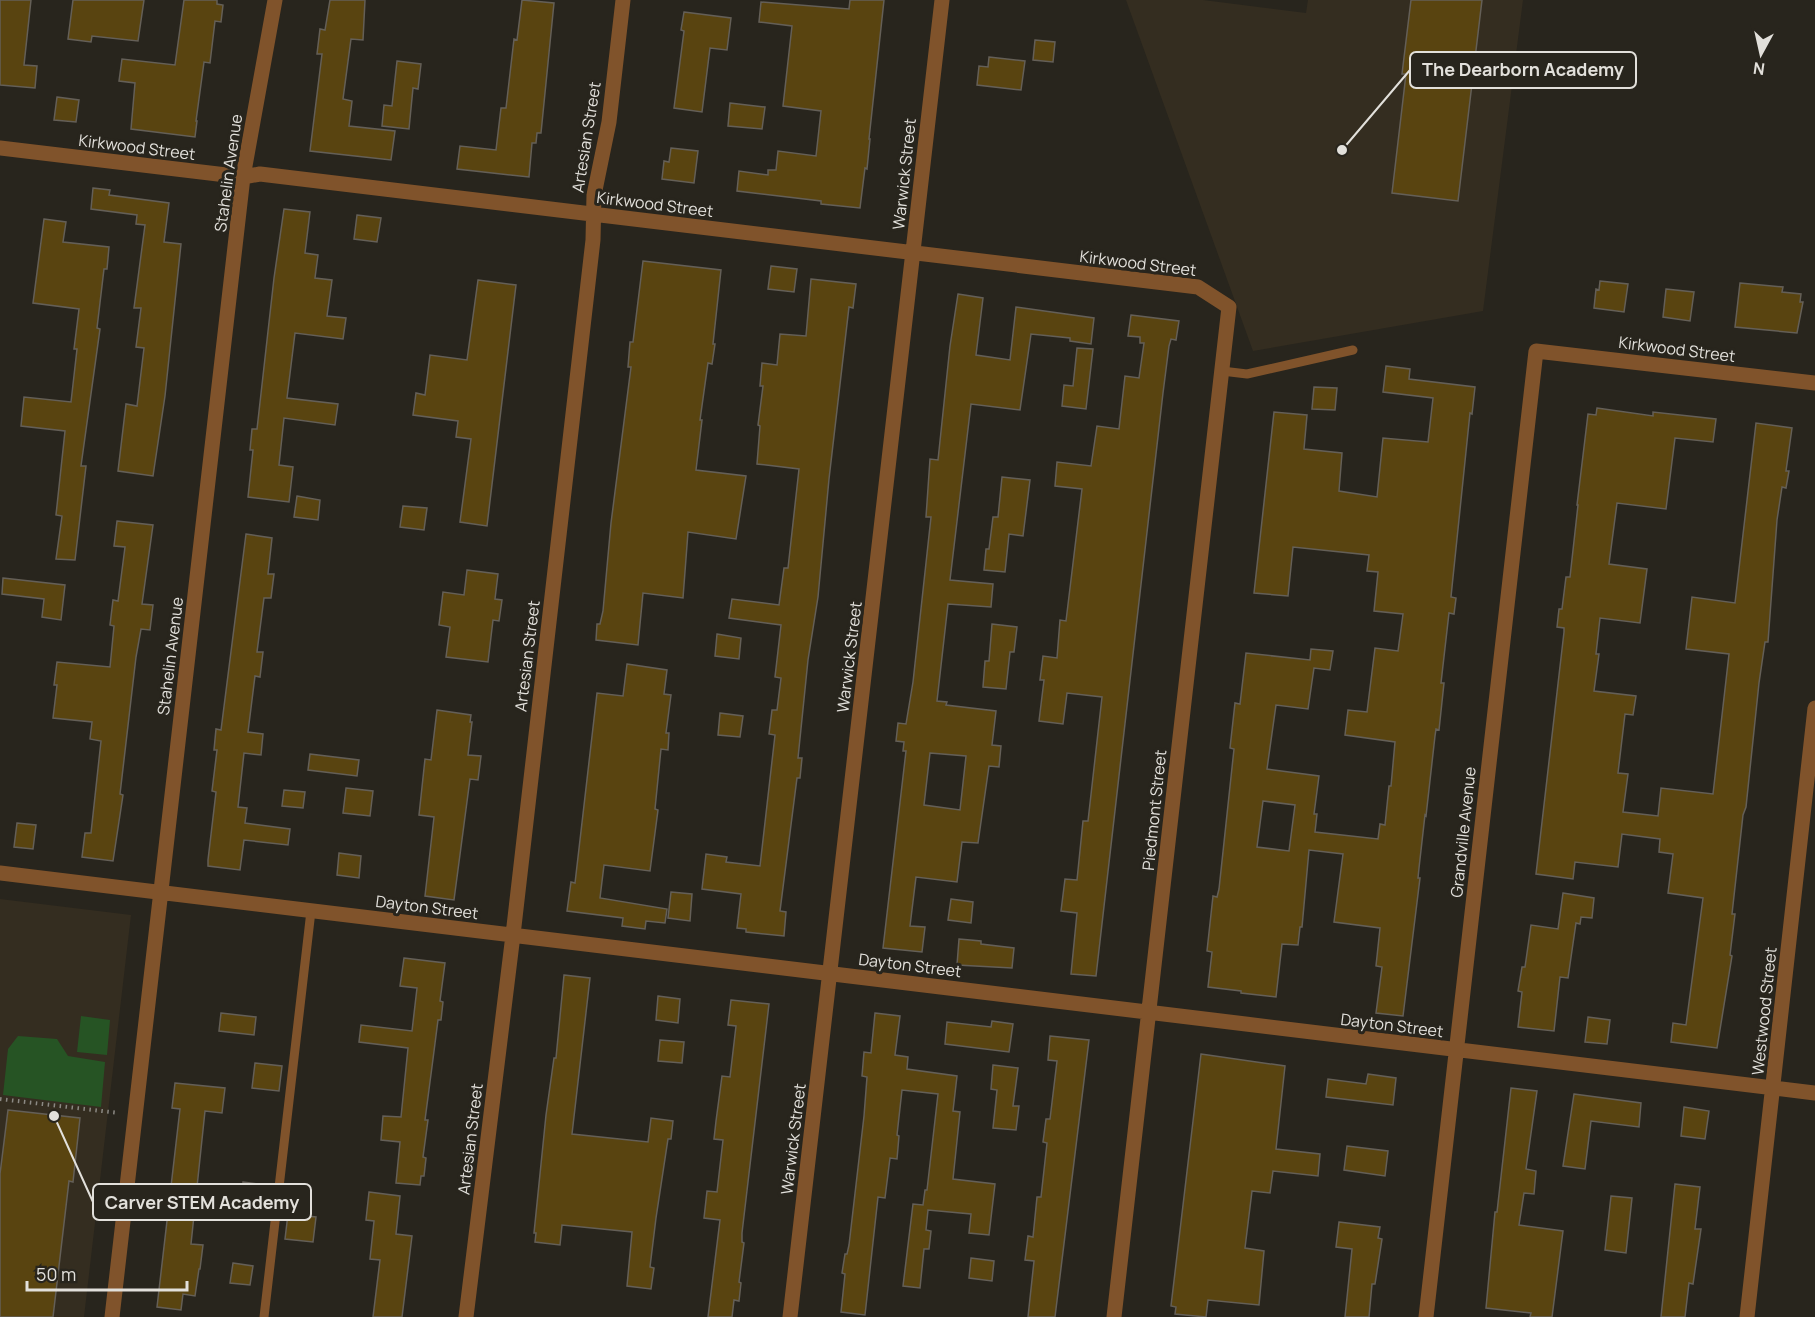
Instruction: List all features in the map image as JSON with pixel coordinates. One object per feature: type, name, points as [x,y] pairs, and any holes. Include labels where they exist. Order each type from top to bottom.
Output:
[{"type":"street","name":"Stahelin Avenue","points":[[112,1317],[243,177],[275,0]]},
{"type":"street","name":"Artesian Street","points":[[466,1317],[592,252],[594,195],[609,122],[622,0]]},
{"type":"street","name":"Warwick Street","points":[[790,1317],[942,0]]},
{"type":"street","name":"Kirkwood Street","points":[[0,148],[243,177],[260,174],[1198,287],[1229,307]]},
{"type":"street","name":"Piedmont Street","points":[[1114,1317],[1229,307]]},
{"type":"street","name":"Kirkwood Street","points":[[1536,351],[1815,383]]},
{"type":"street","name":"Grandville Avenue","points":[[1426,1317],[1536,351]]},
{"type":"street","name":"Westwood Street","points":[[1748,1317],[1815,708]]},
{"type":"street","name":"Dayton Street","points":[[0,873],[1815,1093]]},
{"type":"lane","points":[[1222,371],[1246,374],[1353,350]]},
{"type":"lane","points":[[264,1317],[311,911]]},
{"type":"path","points":[[0,1099],[135,1115]]},
{"type":"shaded area","points":[[1126,0],[1203,0],[1306,13],[1308,0],[1523,0],[1483,311],[1253,351]]},
{"type":"shaded area","points":[[0,899],[131,915],[84,1317],[0,1317]]},
{"type":"green space","points":[[81,1016],[110,1020],[107,1055],[77,1052]]},
{"type":"green space","points":[[18,1036],[57,1039],[68,1056],[105,1062],[101,1107],[3,1095],[8,1049]]},
{"type":"building","points":[[0,0],[31,0],[24,65],[37,66],[35,88],[0,85]]},
{"type":"building","points":[[73,0],[144,0],[138,41],[92,36],[91,42],[68,39]]},
{"type":"building","points":[[184,0],[217,0],[217,4],[223,5],[221,22],[215,21],[210,63],[204,62],[195,137],[131,129],[135,83],[119,81],[122,59],[175,65]]},
{"type":"building","points":[[330,0],[365,0],[363,40],[351,39],[343,99],[352,101],[349,126],[395,131],[391,160],[310,151],[322,54],[317,54],[320,29],[325,30]]},
{"type":"building","points":[[522,0],[554,3],[541,133],[537,133],[536,143],[532,143],[529,177],[457,169],[460,146],[496,150],[501,108],[506,108],[514,39],[517,40]]},
{"type":"building","points":[[850,0],[884,0],[867,169],[865,168],[860,208],[737,191],[739,171],[768,175],[768,170],[776,170],[778,151],[816,156],[821,111],[783,106],[792,26],[759,22],[761,2],[849,9]]},
{"type":"building","points":[[1411,0],[1482,0],[1458,201],[1392,193],[1406,74],[1402,74]]},
{"type":"building","points":[[684,12],[731,18],[727,50],[710,48],[702,112],[674,108],[684,31],[681,30]]},
{"type":"building","points":[[1035,40],[1055,42],[1053,62],[1033,60]]},
{"type":"building","points":[[989,57],[1025,61],[1021,90],[977,85],[979,66],[988,67]]},
{"type":"building","points":[[397,61],[421,64],[418,89],[413,88],[409,129],[382,126],[384,105],[392,106]]},
{"type":"building","points":[[57,97],[79,100],[76,122],[54,120]]},
{"type":"building","points":[[730,103],[765,107],[762,129],[728,126]]},
{"type":"building","points":[[671,148],[698,151],[694,183],[662,179],[664,161],[669,162]]},
{"type":"building","points":[[93,188],[110,190],[109,195],[169,203],[164,242],[181,244],[165,396],[153,476],[118,471],[126,404],[137,406],[144,348],[136,347],[141,308],[134,308],[145,225],[136,224],[137,215],[91,209]]},
{"type":"building","points":[[284,209],[310,212],[305,253],[318,255],[315,278],[332,280],[327,316],[346,318],[343,339],[295,333],[287,398],[338,404],[335,425],[284,418],[279,465],[293,467],[289,502],[248,497],[253,450],[250,450],[252,429],[257,429]]},
{"type":"building","points":[[357,215],[381,218],[377,242],[354,239]]},
{"type":"building","points":[[44,219],[66,222],[63,242],[109,247],[107,269],[104,269],[97,328],[100,329],[81,466],[86,466],[75,560],[56,559],[62,516],[56,515],[65,431],[21,426],[24,397],[71,402],[77,349],[74,349],[79,309],[33,303]]},
{"type":"building","points":[[643,261],[721,270],[713,344],[715,344],[712,364],[708,363],[696,470],[746,476],[736,539],[688,532],[683,598],[643,593],[638,645],[596,640],[597,624],[600,624],[603,611],[611,523],[631,367],[628,367],[630,342],[633,342]]},
{"type":"building","points":[[771,266],[797,269],[794,292],[768,289]]},
{"type":"building","points":[[811,279],[856,284],[853,308],[849,307],[818,597],[808,660],[798,758],[802,758],[800,778],[797,778],[780,911],[786,912],[784,936],[746,932],[746,929],[737,928],[741,894],[702,889],[706,854],[727,857],[726,862],[760,866],[775,735],[769,734],[772,710],[777,710],[781,678],[775,677],[781,625],[729,618],[732,599],[779,605],[784,568],[788,568],[799,469],[757,464],[760,426],[758,425],[763,386],[760,386],[762,363],[777,365],[780,334],[806,336]]},
{"type":"building","points":[[478,280],[516,285],[487,526],[460,522],[471,439],[456,437],[458,421],[413,415],[416,393],[425,395],[430,355],[467,360]]},
{"type":"building","points":[[1600,281],[1628,284],[1624,312],[1594,308],[1596,289],[1599,290]]},
{"type":"building","points":[[1740,283],[1783,287],[1782,292],[1801,294],[1800,302],[1803,302],[1797,333],[1735,327]]},
{"type":"building","points":[[1666,289],[1694,292],[1690,321],[1663,317]]},
{"type":"building","points":[[958,294],[983,298],[976,355],[1010,360],[1016,307],[1094,318],[1091,344],[1070,341],[1070,338],[1031,334],[1020,410],[971,404],[950,580],[993,584],[991,607],[948,604],[937,701],[947,702],[946,705],[996,711],[992,745],[1001,746],[999,767],[989,766],[978,843],[962,842],[957,882],[916,877],[910,926],[925,927],[922,952],[883,948],[906,751],[903,751],[904,742],[896,741],[898,723],[906,724],[913,682],[931,517],[926,517],[930,459],[938,460]],"holes":[[[930,753],[966,756],[960,810],[924,805]]]},
{"type":"building","points":[[1131,315],[1179,321],[1176,340],[1171,339],[1169,346],[1163,393],[1096,976],[1071,974],[1077,913],[1061,911],[1065,879],[1077,880],[1083,821],[1088,821],[1102,697],[1067,693],[1063,724],[1039,721],[1044,680],[1040,680],[1043,656],[1057,658],[1060,620],[1066,621],[1082,489],[1055,486],[1057,462],[1091,466],[1097,426],[1119,429],[1125,376],[1139,378],[1144,343],[1140,343],[1140,337],[1128,336]]},
{"type":"building","points":[[1077,348],[1093,349],[1086,409],[1062,406],[1064,385],[1073,386]]},
{"type":"building","points":[[1386,366],[1410,369],[1409,379],[1475,387],[1472,414],[1470,413],[1451,597],[1456,598],[1454,614],[1449,613],[1441,683],[1444,683],[1439,730],[1436,729],[1425,815],[1418,878],[1420,878],[1403,1016],[1376,1013],[1382,967],[1376,966],[1380,928],[1334,922],[1343,854],[1309,850],[1302,927],[1300,927],[1298,945],[1282,944],[1276,997],[1208,987],[1212,952],[1207,951],[1213,896],[1217,897],[1219,889],[1234,749],[1230,748],[1235,703],[1240,704],[1246,653],[1310,660],[1311,649],[1333,651],[1330,670],[1314,668],[1308,709],[1276,705],[1267,769],[1319,776],[1314,814],[1317,814],[1315,832],[1378,839],[1380,824],[1385,825],[1395,742],[1345,735],[1348,710],[1367,712],[1375,648],[1398,651],[1403,614],[1374,611],[1378,572],[1367,571],[1369,555],[1293,547],[1288,596],[1254,593],[1274,412],[1307,415],[1304,449],[1342,453],[1339,491],[1377,497],[1383,438],[1428,442],[1433,398],[1383,392]],"holes":[[[1263,801],[1295,805],[1289,851],[1257,847]]]},
{"type":"building","points":[[1314,387],[1337,388],[1335,410],[1312,409]]},
{"type":"building","points":[[1597,408],[1653,416],[1653,412],[1716,419],[1713,442],[1675,438],[1666,509],[1617,503],[1609,564],[1647,569],[1640,623],[1600,618],[1596,654],[1599,654],[1594,691],[1636,696],[1633,715],[1625,714],[1618,773],[1628,774],[1623,812],[1658,816],[1661,788],[1713,794],[1729,654],[1686,649],[1692,597],[1735,603],[1756,423],[1792,428],[1786,471],[1789,471],[1786,488],[1782,487],[1777,520],[1768,642],[1765,642],[1759,683],[1746,807],[1743,815],[1732,914],[1735,914],[1730,955],[1732,956],[1717,1048],[1671,1042],[1673,1023],[1686,1025],[1703,898],[1668,893],[1673,854],[1659,852],[1660,839],[1622,834],[1618,867],[1575,862],[1573,879],[1536,874],[1564,632],[1564,628],[1557,627],[1559,609],[1562,609],[1566,577],[1570,577],[1588,414],[1596,415]]},
{"type":"building","points":[[1002,477],[1030,480],[1023,536],[1009,534],[1005,572],[984,570],[993,517],[998,517]]},
{"type":"building","points":[[297,496],[320,500],[318,520],[294,517]]},
{"type":"building","points":[[403,506],[427,508],[424,530],[400,527]]},
{"type":"building","points":[[117,521],[153,525],[142,604],[153,605],[150,630],[141,629],[136,657],[120,794],[123,795],[113,861],[82,857],[85,833],[91,833],[101,741],[90,739],[92,722],[53,718],[57,662],[110,667],[114,626],[110,625],[113,600],[118,601],[125,547],[114,546]]},
{"type":"building","points":[[246,534],[272,538],[268,574],[274,574],[271,598],[264,598],[257,652],[263,652],[260,677],[255,676],[248,732],[263,734],[261,755],[244,753],[238,807],[247,808],[245,823],[290,829],[288,845],[244,840],[240,870],[208,866],[208,860],[216,792],[212,791],[217,750],[214,750],[216,729],[221,730]]},
{"type":"building","points":[[467,570],[498,574],[495,599],[502,600],[499,621],[493,620],[488,662],[446,657],[450,627],[439,625],[443,592],[464,595]]},
{"type":"building","points":[[3,578],[65,585],[61,620],[42,617],[44,599],[2,594]]},
{"type":"building","points":[[992,624],[1017,627],[1014,652],[1010,652],[1006,689],[983,687],[985,661],[989,661]]},
{"type":"building","points":[[717,634],[741,638],[739,659],[715,656]]},
{"type":"building","points":[[627,664],[667,670],[664,694],[671,695],[666,733],[669,733],[668,750],[661,749],[655,809],[658,810],[650,871],[604,865],[600,898],[667,909],[665,923],[646,921],[645,929],[622,926],[623,918],[567,911],[571,882],[575,883],[597,693],[623,696]]},
{"type":"building","points":[[437,710],[471,715],[468,755],[481,756],[478,780],[470,779],[454,900],[425,896],[434,817],[419,815],[425,759],[431,760]]},
{"type":"building","points":[[720,713],[743,716],[740,737],[718,735]]},
{"type":"building","points":[[310,754],[359,760],[357,776],[308,770]]},
{"type":"building","points":[[346,788],[373,791],[370,816],[343,813]]},
{"type":"building","points":[[284,790],[305,792],[303,808],[282,806]]},
{"type":"building","points":[[17,823],[36,825],[33,849],[14,847]]},
{"type":"building","points":[[339,853],[361,856],[359,878],[337,875]]},
{"type":"building","points":[[671,892],[692,894],[690,921],[668,918]]},
{"type":"building","points":[[1563,893],[1594,898],[1592,918],[1581,917],[1580,924],[1576,923],[1568,978],[1560,977],[1554,1031],[1518,1027],[1522,992],[1518,991],[1522,967],[1525,967],[1531,925],[1558,929]]},
{"type":"building","points":[[951,899],[973,902],[971,923],[948,920]]},
{"type":"building","points":[[959,939],[1014,948],[1012,968],[957,965]]},
{"type":"building","points":[[404,958],[445,963],[440,1001],[443,1002],[441,1020],[438,1020],[425,1120],[428,1120],[423,1157],[426,1158],[424,1176],[421,1176],[420,1185],[396,1183],[400,1142],[381,1140],[383,1116],[401,1117],[408,1048],[359,1042],[361,1025],[412,1031],[417,988],[400,986]]},
{"type":"building","points":[[564,975],[590,978],[572,1134],[648,1142],[651,1118],[673,1121],[671,1139],[668,1139],[656,1218],[650,1267],[654,1268],[651,1289],[627,1286],[632,1232],[562,1225],[560,1245],[535,1242],[546,1115],[554,1058],[556,1058]]},
{"type":"building","points":[[658,996],[680,999],[678,1023],[656,1020]]},
{"type":"building","points":[[731,1000],[769,1004],[742,1233],[744,1243],[739,1301],[734,1300],[732,1317],[708,1317],[720,1220],[704,1218],[707,1191],[717,1192],[723,1140],[714,1139],[716,1121],[722,1076],[730,1077],[736,1026],[728,1025]]},
{"type":"building","points":[[221,1013],[256,1017],[254,1035],[219,1031]]},
{"type":"building","points":[[875,1013],[900,1016],[895,1055],[908,1057],[907,1069],[957,1076],[953,1111],[960,1112],[953,1179],[995,1184],[989,1235],[969,1233],[971,1214],[928,1210],[926,1230],[931,1231],[929,1249],[924,1249],[920,1288],[903,1286],[913,1204],[923,1205],[925,1190],[927,1190],[938,1094],[902,1090],[897,1159],[890,1158],[885,1198],[878,1197],[865,1315],[841,1312],[845,1274],[842,1273],[849,1245],[864,1116],[867,1077],[862,1076],[864,1052],[871,1053]]},
{"type":"building","points":[[1588,1017],[1610,1020],[1607,1044],[1585,1042]]},
{"type":"building","points":[[992,1021],[1013,1024],[1009,1052],[945,1044],[947,1022],[991,1027]]},
{"type":"building","points":[[1050,1036],[1089,1040],[1055,1317],[1028,1317],[1034,1261],[1025,1260],[1028,1236],[1033,1237],[1037,1197],[1041,1197],[1047,1143],[1043,1142],[1046,1119],[1050,1119],[1057,1061],[1048,1060]]},
{"type":"building","points":[[660,1040],[684,1042],[682,1063],[658,1061]]},
{"type":"building","points":[[1201,1054],[1285,1066],[1276,1149],[1320,1154],[1318,1176],[1273,1171],[1270,1193],[1252,1191],[1245,1248],[1264,1251],[1259,1305],[1208,1300],[1206,1317],[1175,1314],[1176,1307],[1171,1306]]},
{"type":"building","points":[[255,1063],[282,1066],[279,1091],[252,1088]]},
{"type":"building","points":[[993,1065],[1018,1068],[1013,1106],[1019,1106],[1016,1130],[993,1128],[997,1090],[991,1089]]},
{"type":"building","points":[[1368,1074],[1396,1078],[1393,1105],[1326,1097],[1328,1079],[1366,1084]]},
{"type":"building","points":[[175,1083],[225,1088],[222,1113],[205,1111],[191,1244],[203,1245],[195,1296],[183,1294],[181,1310],[157,1307],[180,1109],[172,1108]]},
{"type":"building","points":[[1511,1088],[1537,1091],[1526,1169],[1536,1171],[1534,1194],[1524,1193],[1519,1225],[1563,1231],[1552,1317],[1530,1317],[1531,1313],[1486,1308],[1495,1212],[1497,1212]]},
{"type":"building","points":[[1574,1094],[1641,1103],[1639,1127],[1591,1121],[1585,1169],[1563,1166]]},
{"type":"building","points":[[1684,1107],[1709,1111],[1705,1139],[1681,1136]]},
{"type":"building","points":[[8,1110],[80,1118],[73,1182],[69,1181],[53,1317],[0,1317],[0,1174]]},
{"type":"building","points":[[1347,1146],[1388,1151],[1385,1176],[1344,1170]]},
{"type":"building","points":[[243,1182],[266,1185],[263,1207],[241,1204]]},
{"type":"building","points":[[1675,1184],[1700,1187],[1695,1229],[1701,1229],[1693,1284],[1689,1283],[1685,1317],[1661,1317]]},
{"type":"building","points":[[369,1192],[400,1196],[396,1234],[412,1236],[402,1317],[373,1317],[380,1260],[370,1259],[374,1221],[366,1220]]},
{"type":"building","points":[[1611,1196],[1632,1198],[1626,1253],[1605,1250]]},
{"type":"building","points":[[288,1214],[316,1217],[313,1242],[285,1239]]},
{"type":"building","points":[[1339,1222],[1380,1227],[1378,1238],[1382,1239],[1375,1284],[1372,1284],[1369,1317],[1345,1317],[1352,1249],[1336,1247]]},
{"type":"building","points":[[971,1258],[994,1261],[992,1281],[969,1278]]},
{"type":"building","points":[[233,1263],[253,1266],[250,1285],[230,1283]]},
{"type":"place","name":"The Dearborn Academy","points":[[1342,150]]},
{"type":"place","name":"Carver STEM Academy","points":[[54,1116]]}]
